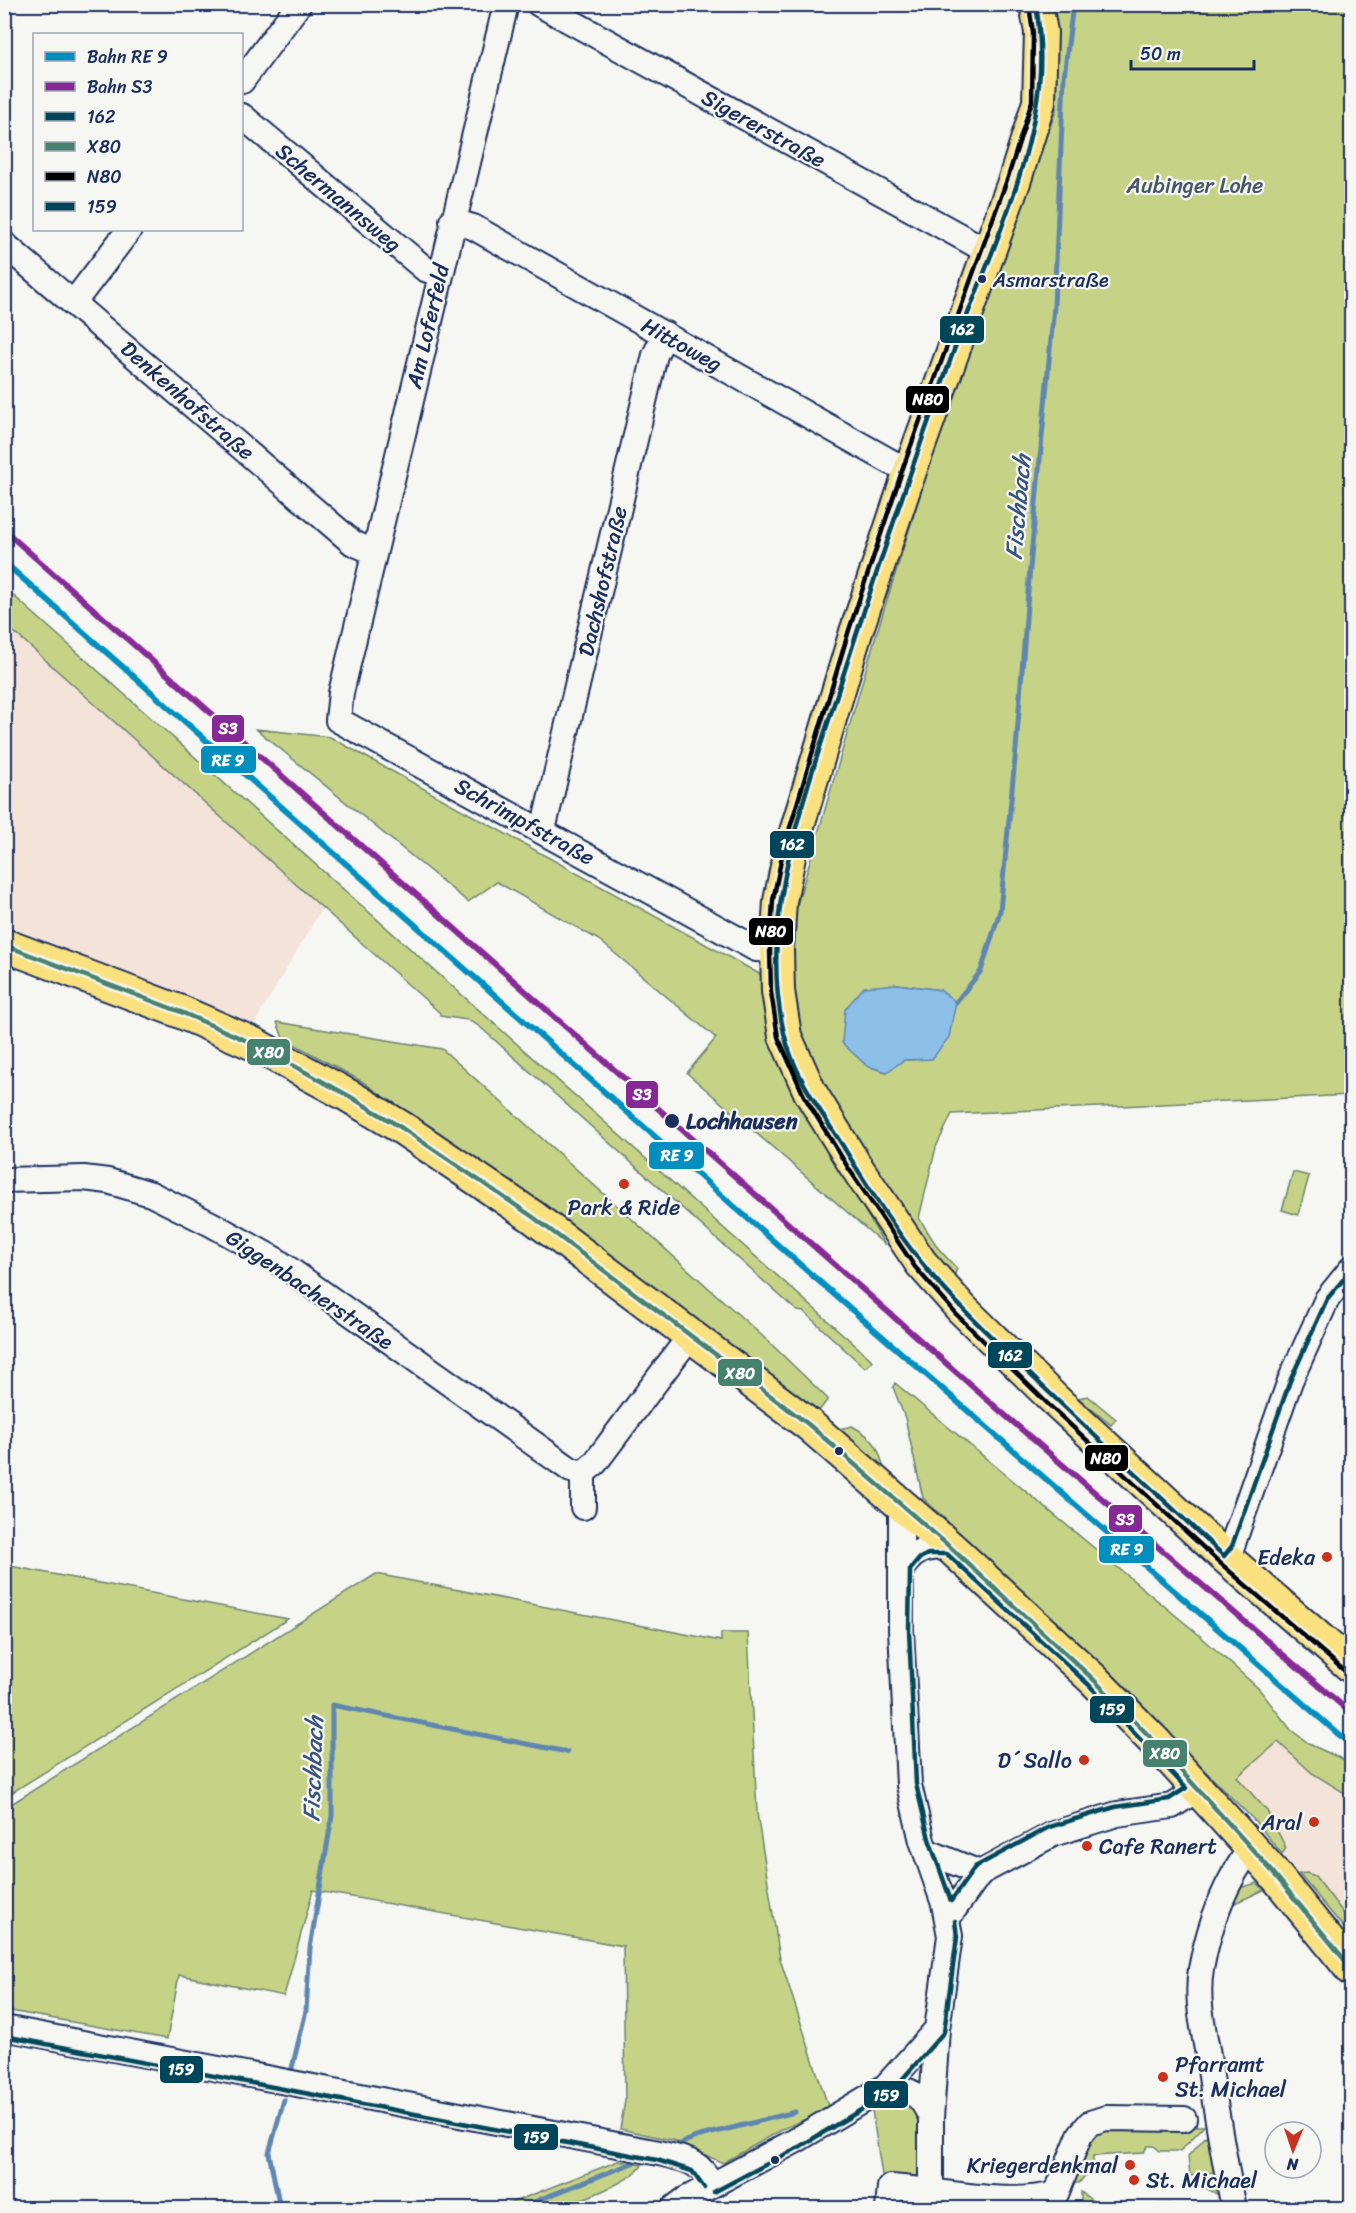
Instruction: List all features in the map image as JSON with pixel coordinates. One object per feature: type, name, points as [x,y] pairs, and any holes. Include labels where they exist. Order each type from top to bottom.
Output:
[{"type":"main road","points":[[1036,4],[1041,32],[1039,102],[856,632],[790,852],[780,901],[777,950],[778,991],[785,1036],[810,1092],[855,1165],[921,1263],[962,1309],[1056,1401],[1224,1556],[1352,1667]]},
{"type":"main road","points":[[4,945],[192,1017],[254,1044],[349,1096],[402,1128],[533,1217],[808,1424],[950,1547],[1094,1680],[1251,1848],[1352,1970]]},
{"type":"street","points":[[243,80],[299,4]]},
{"type":"street","name":"Am Loferfeld","points":[[352,648],[439,274],[506,4]]},
{"type":"street","name":"Sigererstraße","points":[[539,4],[989,252]]},
{"type":"street","name":"Schermannsweg","points":[[243,117],[425,269],[439,274]]},
{"type":"street","name":"Hittoweg","points":[[452,221],[473,227],[893,462],[911,468]]},
{"type":"street","points":[[74,302],[128,231]]},
{"type":"street","name":"Denkenhofstraße","points":[[4,244],[353,543],[374,552]]},
{"type":"street","name":"Dachshofstraße","points":[[543,830],[655,355],[665,334]]},
{"type":"street","name":"Schrimpfstraße","points":[[352,648],[341,693],[338,720],[543,830],[756,949],[777,950]]},
{"type":"street","name":"Giggenbacherstraße","points":[[4,1180],[84,1178],[108,1181],[151,1194],[211,1224],[276,1260],[571,1470],[583,1473]]},
{"type":"street","points":[[1224,1556],[1232,1546],[1290,1381],[1327,1299],[1352,1268]]},
{"type":"street","points":[[583,1507],[583,1473],[596,1463],[690,1336]]},
{"type":"street","points":[[901,1505],[902,1639],[909,1785],[950,1936],[937,2030],[931,2118],[931,2189]]},
{"type":"street","points":[[903,1567],[915,1552],[924,1548],[950,1547]]},
{"type":"street","points":[[947,1919],[980,1873],[1053,1834],[1117,1814],[1172,1806],[1198,1789]]},
{"type":"street","points":[[1234,2208],[1217,2120],[1200,2002],[1201,1970],[1223,1893],[1234,1870],[1251,1848]]},
{"type":"street","points":[[926,1851],[980,1873]]},
{"type":"street","points":[[4,2028],[659,2153],[698,2164],[705,2171],[711,2185]]},
{"type":"street","points":[[674,2208],[711,2185],[843,2114],[885,2087],[937,2030]]},
{"type":"street","points":[[885,2087],[904,2088],[923,2100],[931,2118]]},
{"type":"street","points":[[888,2208],[890,2187],[931,2189],[1000,2200],[1038,2198],[1056,2194],[1080,2135],[1090,2123],[1106,2118],[1184,2119]]},
{"type":"shaded area","points":[[4,624],[323,906],[254,1024],[5,927]]},
{"type":"shaded area","points":[[1279,1741],[1312,1773],[1351,1797],[1351,1923],[1315,1876],[1299,1874],[1282,1854],[1286,1848],[1267,1811],[1236,1777]]},
{"type":"green space","name":"Aubinger Lohe","points":[[1045,5],[1351,5],[1351,1095],[952,1114],[936,1147],[919,1218],[938,1248],[957,1269],[951,1283],[910,1231],[798,1037],[788,936],[876,635],[968,343],[1056,111],[1053,31]],"holes":[[[897,984],[940,990],[932,1059],[904,1060],[886,1072],[867,1066]]]},
{"type":"green space","points":[[5,588],[873,1361],[865,1368],[804,1312],[797,1311],[479,1026],[468,1020],[440,1016],[440,1013],[5,624]]},
{"type":"green space","points":[[256,729],[330,737],[765,977],[809,1116],[885,1245],[687,1073],[716,1038],[599,940],[497,882],[468,902]]},
{"type":"green space","points":[[277,1022],[442,1049],[769,1342],[828,1399],[819,1411],[812,1411],[532,1203],[363,1082],[283,1038]]},
{"type":"green space","points":[[1293,1172],[1309,1176],[1298,1215],[1282,1210]]},
{"type":"green space","points":[[895,1383],[1198,1634],[1259,1689],[1291,1730],[1311,1745],[1351,1763],[1351,1797],[1312,1773],[1278,1742],[1237,1777],[1267,1811],[1286,1848],[1282,1854],[1255,1821],[1132,1698],[923,1498],[905,1418],[893,1387]]},
{"type":"green space","points":[[1088,1396],[1116,1419],[1111,1425],[1078,1398]]},
{"type":"green space","points":[[852,1426],[874,1443],[884,1469],[835,1430]]},
{"type":"green space","points":[[5,1565],[288,1619],[5,1797]]},
{"type":"green space","points":[[376,1574],[721,1641],[721,1633],[748,1633],[757,1813],[780,1959],[829,2109],[785,2128],[723,2163],[672,2140],[620,2129],[625,2101],[623,1946],[313,1890],[284,1996],[179,1975],[167,2039],[5,2010],[5,1808]]},
{"type":"green space","points":[[1307,1873],[1315,1876],[1351,1923],[1350,1935],[1299,1874]]},
{"type":"green space","points":[[1257,1883],[1264,1890],[1233,1904],[1239,1888]]},
{"type":"green space","points":[[886,2104],[912,2106],[923,2118],[925,2183],[883,2181],[872,2111]]},
{"type":"green space","points":[[1104,2126],[1204,2126],[1180,2151],[1160,2151],[1154,2146],[1148,2146],[1143,2153],[1093,2156],[1093,2166],[1079,2183],[1065,2183],[1091,2131]]},
{"type":"green space","points":[[1207,2135],[1214,2172],[1190,2176],[1188,2156]]},
{"type":"green space","points":[[618,2161],[642,2165],[628,2178],[615,2185],[571,2203],[544,2209],[498,2208]]},
{"type":"green space","points":[[1215,2176],[1219,2195],[1190,2180]]},
{"type":"green space","points":[[1081,2192],[1094,2202],[1094,2207],[1125,2208],[1081,2208]]},
{"type":"green space","points":[[1170,2204],[1170,2208],[1125,2208],[1125,2206]]},
{"type":"water","points":[[897,984],[940,990],[956,1002],[949,1037],[932,1059],[904,1060],[887,1072],[867,1066],[842,1043],[845,1009],[864,987]]},
{"type":"waterway","name":"Fischbach","points":[[956,1002],[981,971],[1000,911],[1054,306],[1064,77],[1073,4]]},
{"type":"waterway","name":"Fischbach","points":[[292,2068],[306,2011],[310,1948],[332,1816],[332,1705],[567,1752]]},
{"type":"waterway","points":[[280,2208],[269,2153],[284,2100]]},
{"type":"waterway","name":"Fischbach","points":[[677,2145],[696,2137],[795,2112]]},
{"type":"waterway","name":"Fischbach","points":[[518,2208],[635,2162]]},
{"type":"transit line","name":"162","points":[[1036,4],[1039,24],[1040,74],[1034,120],[1025,155],[1003,225],[950,361],[907,483],[812,772],[789,858],[781,902],[776,945],[777,989],[784,1033],[800,1076],[891,1222],[913,1252],[979,1326],[1224,1556]]},
{"type":"transit line","name":"N80","points":[[1029,5],[1033,33],[1032,101],[1008,177],[904,465],[849,630],[783,851],[773,900],[770,950],[771,992],[778,1037],[804,1096],[849,1169],[915,1267],[956,1314],[1051,1407],[1219,1562],[1347,1673]]},
{"type":"transit line","points":[[4,562],[805,1269],[1352,1746]]},
{"type":"transit line","name":"X80","points":[[4,945],[181,1012],[254,1044],[349,1096],[402,1128],[533,1217],[808,1424],[950,1547],[1094,1680],[1156,1743],[1271,1870],[1352,1969]]},
{"type":"transit line","name":"162","points":[[1224,1556],[1232,1546],[1290,1381],[1327,1299],[1352,1269]]},
{"type":"transit line","name":"159","points":[[928,1554],[947,1554],[1089,1685],[1186,1788],[1169,1799],[1115,1807],[1049,1827],[975,1867],[951,1901],[929,1839],[916,1784],[909,1630],[910,1570],[920,1558],[928,1554]]},
{"type":"transit line","name":"159","points":[[714,2192],[799,2147],[891,2092],[944,2032],[957,1937],[955,1921]]},
{"type":"transit line","name":"159","points":[[4,2036],[657,2160],[692,2171],[704,2188]]},
{"type":"rail line","name":"S3","points":[[4,530],[999,1410],[1352,1714]]},
{"type":"place","name":"Asmarstraße","points":[[982,279]]},
{"type":"place","name":"Lochhausen","points":[[672,1121]]},
{"type":"place","name":"Park & Ride","points":[[624,1184]]},
{"type":"place","name":"Edeka","points":[[1327,1557]]},
{"type":"place","name":"D´Sallo","points":[[1084,1760]]},
{"type":"place","name":"Aral","points":[[1314,1822]]},
{"type":"place","name":"Cafe Ranert","points":[[1087,1846]]},
{"type":"place","name":"Pfarramt St. Michael","points":[[1163,2077]]},
{"type":"place","name":"Kriegerdenkmal","points":[[1130,2165]]},
{"type":"place","name":"St. Michael","points":[[1134,2180]]}]
